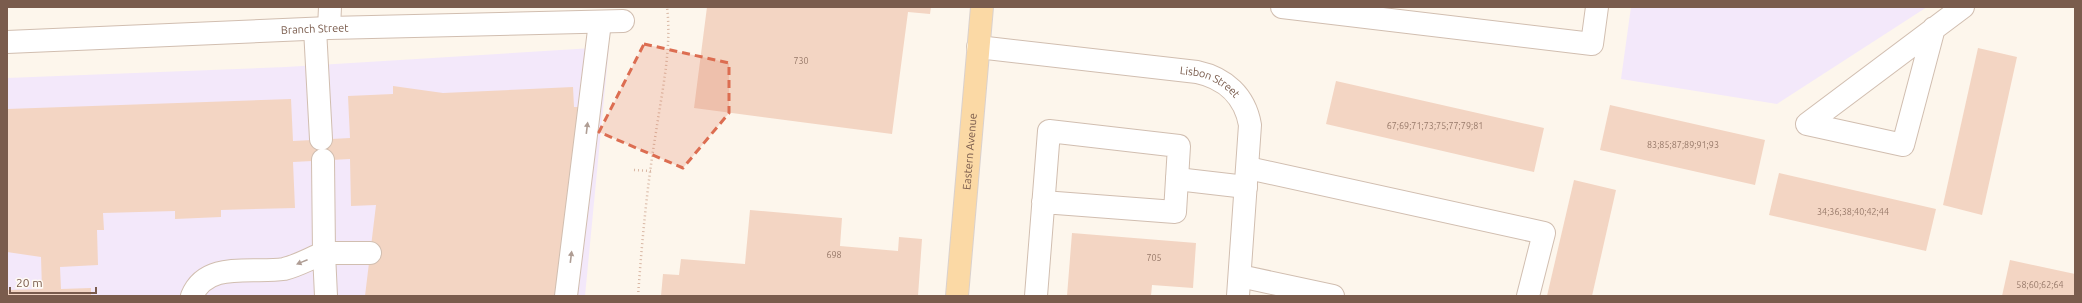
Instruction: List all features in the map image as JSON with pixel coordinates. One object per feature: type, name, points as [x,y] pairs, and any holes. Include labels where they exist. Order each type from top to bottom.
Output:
[{"type":"main road","name":"Eastern Avenue","points":[[957,296],[982,7]]},
{"type":"street","points":[[326,296],[322,150],[322,29],[330,7]]},
{"type":"street","points":[[1282,7],[1592,44],[1597,7]]},
{"type":"street","points":[[1934,28],[1903,145],[1807,124],[1934,28],[1963,7]]},
{"type":"street","name":"Branch Street","points":[[7,42],[322,29],[623,21]]},
{"type":"street","points":[[566,296],[600,22]]},
{"type":"street","name":"Lisbon Street","points":[[978,47],[1197,72],[1216,77],[1232,89],[1239,97],[1248,115],[1250,125],[1239,286]]},
{"type":"street","points":[[1036,296],[1043,202],[1049,131],[1179,146],[1175,212],[1043,202]]},
{"type":"street","points":[[1177,179],[1247,177],[1544,234],[1528,296]]},
{"type":"street","points":[[192,296],[200,282],[212,275],[234,271],[284,269],[324,253],[370,253]]},
{"type":"street","points":[[1239,286],[1333,296]]},
{"type":"path","points":[[638,296],[651,172],[663,87],[668,28],[667,7]]},
{"type":"path","points":[[634,170],[651,172]]},
{"type":"highlighted area","points":[[644,44],[729,63],[729,113],[683,168],[599,132]]},
{"type":"shaded area","points":[[1631,7],[1927,7],[1777,104],[1621,79]]},
{"type":"shaded area","points":[[609,47],[585,296],[7,296],[7,78],[286,67]]},
{"type":"building","points":[[707,7],[931,7],[930,14],[908,12],[892,134],[694,108]]},
{"type":"building","points":[[1978,48],[2017,57],[1982,215],[1943,205]]},
{"type":"building","points":[[1336,81],[1544,128],[1534,172],[1326,124]]},
{"type":"building","points":[[393,86],[443,93],[573,87],[574,107],[581,107],[557,296],[365,296],[376,205],[351,206],[350,159],[293,162],[295,208],[221,210],[221,217],[175,219],[175,211],[103,213],[104,230],[97,230],[98,265],[60,267],[61,289],[91,288],[91,296],[7,296],[7,290],[42,289],[41,257],[7,252],[7,109],[291,99],[293,141],[350,138],[348,96],[393,94]]},
{"type":"building","points":[[1610,105],[1765,140],[1755,185],[1600,150]]},
{"type":"building","points":[[1779,173],[1936,209],[1926,251],[1769,215]]},
{"type":"building","points":[[1574,180],[1616,190],[1592,296],[1547,296]]},
{"type":"building","points":[[750,210],[842,218],[840,246],[898,251],[899,237],[922,239],[918,296],[661,296],[663,274],[679,275],[681,259],[745,264]]},
{"type":"building","points":[[1072,233],[1196,243],[1193,288],[1152,285],[1151,296],[1067,296]]},
{"type":"building","points":[[2010,260],[2075,274],[2075,296],[2002,296]]}]
